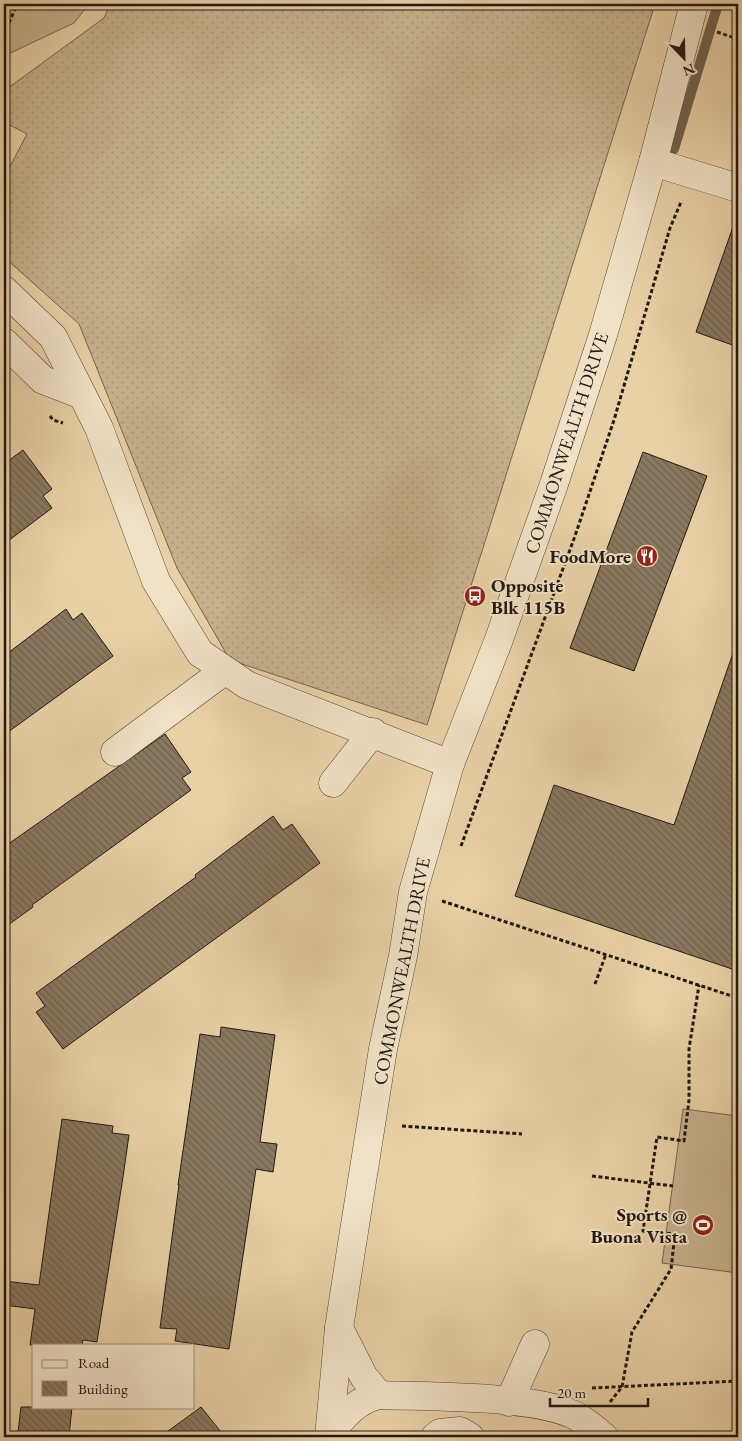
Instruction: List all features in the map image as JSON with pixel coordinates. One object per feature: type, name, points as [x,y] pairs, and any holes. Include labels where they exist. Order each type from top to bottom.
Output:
[{"type":"street","name":"COMMONWEALTH DRIVE","points":[[329,1437],[339,1328],[383,1049],[403,956],[413,892],[450,764],[498,642],[554,484],[603,335],[653,162],[694,4]]},
{"type":"street","points":[[653,162],[738,188]]},
{"type":"street","points":[[4,290],[53,336],[98,428],[156,581],[200,653],[246,685],[373,732],[450,764]]},
{"type":"street","points":[[4,342],[43,380],[82,395]]},
{"type":"street","points":[[115,752],[224,671]]},
{"type":"street","points":[[333,783],[373,732]]},
{"type":"street","points":[[339,1328],[364,1378],[380,1395]]},
{"type":"street","points":[[509,1402],[535,1344]]},
{"type":"street","points":[[329,1437],[342,1417],[368,1397],[380,1395],[509,1402],[550,1407],[575,1416],[604,1437]]},
{"type":"street","points":[[435,1437],[440,1433],[460,1431],[470,1437]]},
{"type":"path","points":[[4,35],[17,4]]},
{"type":"path","points":[[725,35],[738,38]]},
{"type":"path","points":[[482,786],[575,536],[614,420],[670,228],[692,174]]},
{"type":"path","points":[[413,892],[738,998]]},
{"type":"path","points":[[595,984],[606,954]]},
{"type":"path","points":[[606,1407],[622,1387],[632,1332],[671,1269],[675,1234],[643,1231],[656,1137],[684,1141],[689,1100],[689,1049],[699,985]]},
{"type":"path","points":[[396,1126],[522,1134]]},
{"type":"path","points":[[592,1176],[673,1186]]},
{"type":"path","points":[[583,1389],[738,1381]]},
{"type":"shaded area","points":[[4,4],[89,4],[74,23],[4,56]]},
{"type":"shaded area","points":[[110,4],[655,4],[427,725],[230,660],[177,568],[79,324],[4,257],[4,178],[27,134],[4,122],[4,91],[104,18]]},
{"type":"shaded area","name":"Sports @ Buona Vista","points":[[683,1109],[738,1116],[738,1273],[662,1263]]},
{"type":"building","points":[[734,224],[738,225],[738,347],[696,332]]},
{"type":"building","points":[[23,450],[52,489],[43,496],[52,508],[4,544],[4,464]]},
{"type":"building","points":[[643,452],[707,476],[634,671],[570,648]]},
{"type":"building","points":[[66,609],[73,620],[82,613],[113,656],[4,735],[4,656]]},
{"type":"building","points":[[734,650],[738,651],[738,971],[515,896],[554,785],[674,825]]},
{"type":"building","points":[[165,734],[191,772],[182,778],[191,790],[32,905],[33,907],[4,928],[4,847]]},
{"type":"building","points":[[273,816],[283,830],[292,824],[320,863],[63,1049],[36,1012],[45,1006],[36,993],[196,877],[195,875]]},
{"type":"building","points":[[221,1027],[275,1035],[260,1142],[277,1144],[273,1172],[256,1169],[229,1349],[175,1341],[177,1329],[160,1328],[200,1034],[220,1037]]},
{"type":"building","points":[[62,1119],[113,1126],[112,1133],[129,1135],[97,1342],[83,1340],[82,1344],[30,1345],[35,1309],[4,1305],[4,1281],[39,1285]]},
{"type":"building","points":[[21,1407],[72,1408],[69,1437],[18,1432]]},
{"type":"building","points":[[201,1407],[225,1437],[160,1437]]},
{"type":"waterway","points":[[674,149],[718,4]]},
{"type":"place","name":"FoodMore","points":[[647,556]]},
{"type":"place","name":"Opposite Blk 115B","points":[[475,596]]},
{"type":"place","name":"Sports @ Buona Vista","points":[[703,1225]]}]
